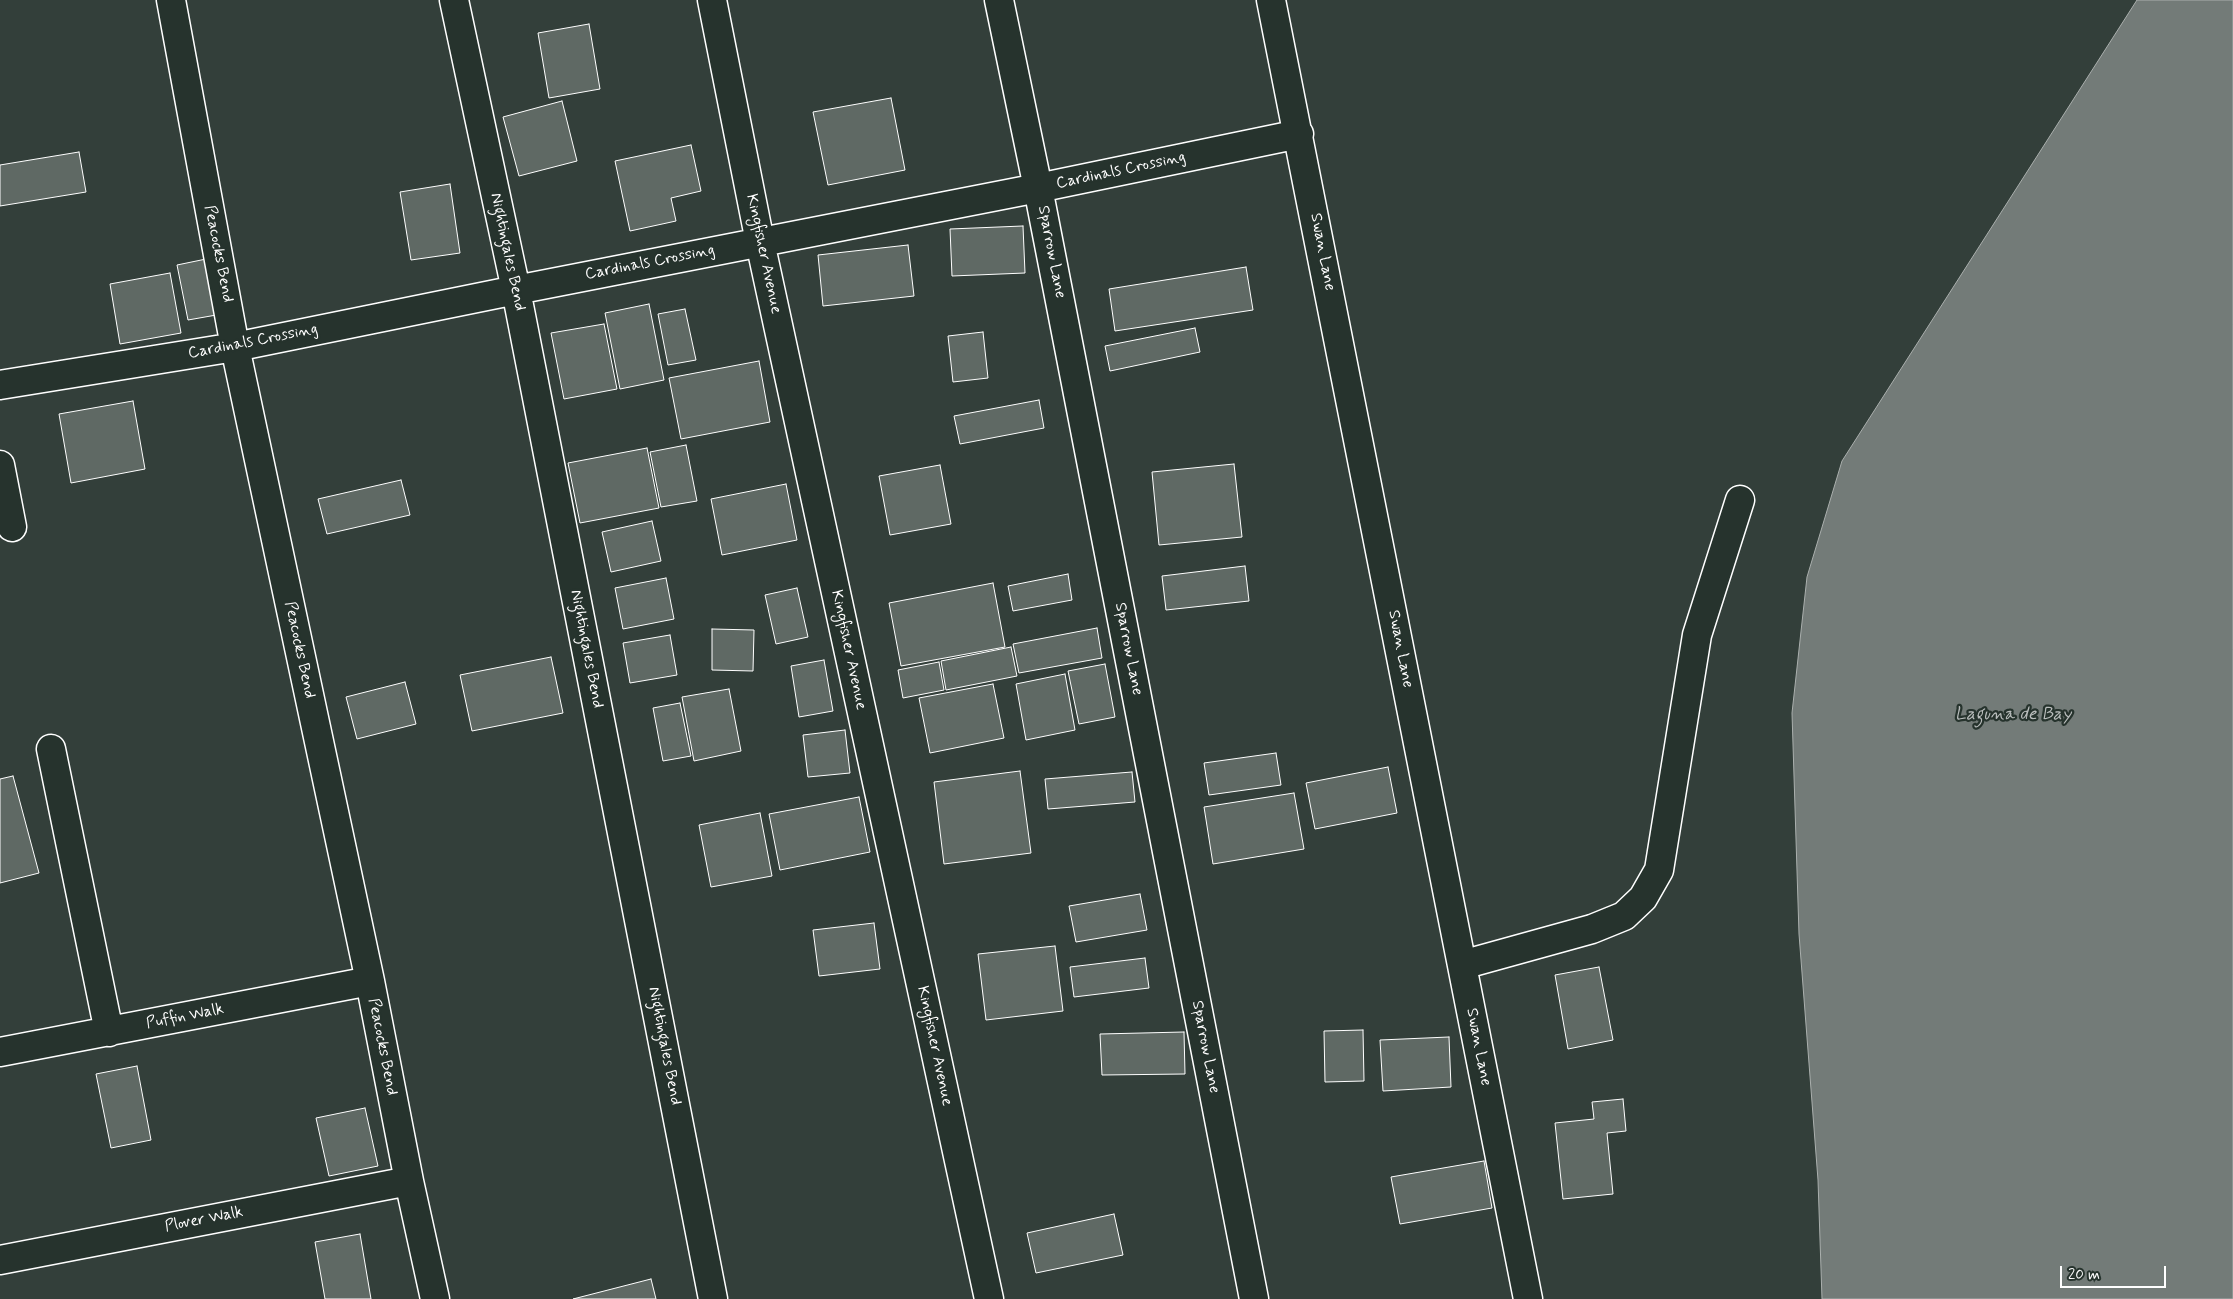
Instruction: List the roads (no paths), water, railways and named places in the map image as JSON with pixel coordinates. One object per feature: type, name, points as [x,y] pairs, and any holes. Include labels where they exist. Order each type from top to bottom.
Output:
[{"type":"street","name":"Peacocks Bend","points":[[171,0],[235,347],[370,981],[409,1180],[435,1299]]},
{"type":"street","name":"Nightingales Bend","points":[[454,0],[516,290],[713,1299]]},
{"type":"street","name":"Kingfisher Avenue","points":[[712,0],[760,242],[989,1299]]},
{"type":"street","name":"Sparrow Lane","points":[[999,0],[1038,188],[1254,1299]]},
{"type":"street","name":"Swan Lane","points":[[1271,0],[1528,1299]]},
{"type":"street","name":"Cardinals Crossing","points":[[0,385],[235,347],[1038,188],[1299,134]]},
{"type":"street","points":[[0,465],[12,527]]},
{"type":"street","points":[[1462,965],[1592,929],[1624,916],[1643,898],[1659,870],[1697,634],[1740,500]]},
{"type":"street","points":[[51,749],[109,1032]]},
{"type":"street","name":"Puffin Walk","points":[[0,1052],[370,981]]},
{"type":"street","name":"Plover Walk","points":[[0,1260],[409,1180]]},
{"type":"water","name":"Laguna de Bay","points":[[2137,0],[2233,0],[2233,1299],[1822,1299],[1818,1180],[1799,934],[1792,713],[1807,577],[1842,461]]}]
